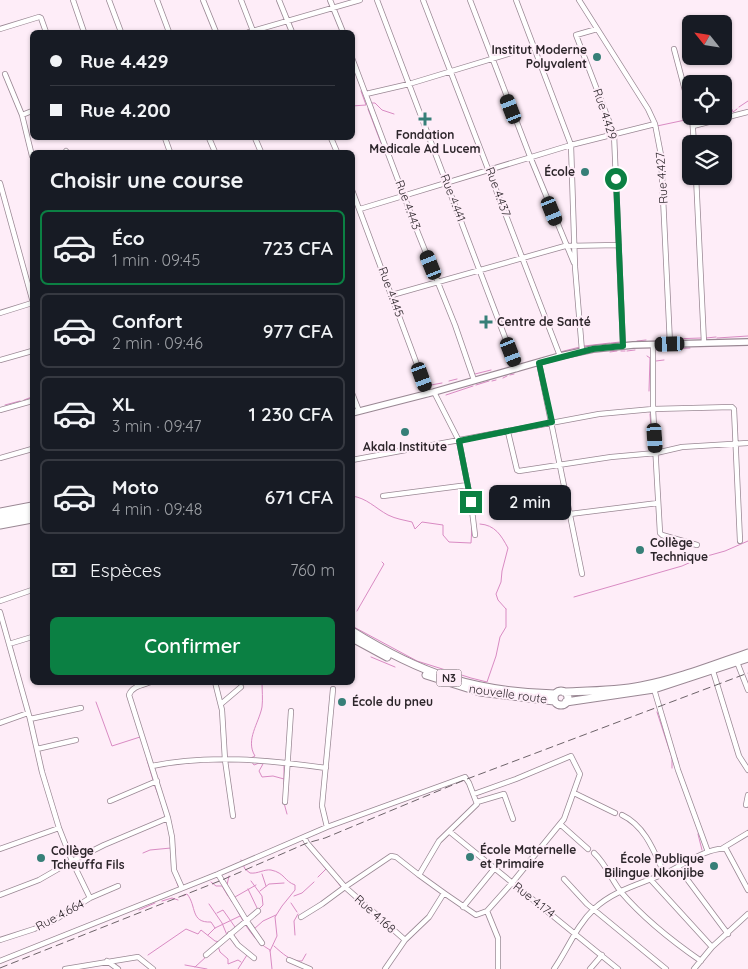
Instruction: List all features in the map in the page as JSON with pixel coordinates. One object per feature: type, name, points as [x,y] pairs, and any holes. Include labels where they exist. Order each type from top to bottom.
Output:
[{"type":"highway","points":[[0,512],[30,506]]},
{"type":"highway","points":[[0,518],[30,513]]},
{"type":"highway","points":[[0,525],[30,519]]},
{"type":"highway","name":"nouvelle route","points":[[355,633],[408,663],[451,679],[493,689],[555,697]]},
{"type":"highway","name":"nouvelle route","points":[[355,640],[406,667],[453,685],[501,695],[555,697]]},
{"type":"highway","name":"nouvelle route","points":[[564,692],[613,690],[639,686],[670,679],[748,652]]},
{"type":"highway","points":[[566,702],[568,697],[564,692],[558,692],[555,697],[559,705],[566,702],[654,689],[748,658]]},
{"type":"main road","points":[[355,413],[582,351],[652,344],[748,342]]},
{"type":"street","points":[[73,0],[83,30]]},
{"type":"street","points":[[109,0],[120,30]]},
{"type":"street","points":[[157,0],[168,30]]},
{"type":"street","points":[[203,0],[215,30]]},
{"type":"street","points":[[241,0],[250,30]]},
{"type":"street","points":[[279,0],[291,30]]},
{"type":"street","points":[[330,0],[341,30]]},
{"type":"street","points":[[258,30],[360,0]]},
{"type":"street","name":"Rue 4.441","points":[[377,0],[518,369]]},
{"type":"street","name":"Rue 4.437","points":[[423,0],[560,356]]},
{"type":"street","points":[[470,0],[565,246],[576,266]]},
{"type":"street","points":[[516,0],[571,145],[582,351]]},
{"type":"street","name":"Rue 4.427","points":[[579,0],[648,109],[655,124],[661,155],[670,344]]},
{"type":"street","points":[[0,28],[39,17],[45,30]]},
{"type":"street","name":"Rue 4.429","points":[[597,29],[576,35],[614,134],[623,346]]},
{"type":"street","points":[[366,94],[409,84],[534,46]]},
{"type":"street","points":[[674,49],[682,80]]},
{"type":"street","name":"Rue 4.443","points":[[355,66],[474,380]]},
{"type":"street","points":[[5,74],[22,115],[31,150]]},
{"type":"street","points":[[22,115],[30,112]]},
{"type":"street","points":[[694,135],[693,126],[748,112]]},
{"type":"street","points":[[360,209],[531,159],[571,145],[655,124]]},
{"type":"street","points":[[0,183],[2,202],[30,293]]},
{"type":"street","points":[[696,185],[704,343]]},
{"type":"street","name":"Rue 4.445","points":[[355,197],[431,393],[459,441],[471,502],[475,535]]},
{"type":"street","points":[[392,295],[565,246],[620,245]]},
{"type":"street","points":[[0,312],[30,304]]},
{"type":"street","points":[[652,344],[653,409],[661,534],[697,545]]},
{"type":"street","points":[[0,360],[30,352]]},
{"type":"street","points":[[539,363],[582,574]]},
{"type":"street","points":[[355,401],[359,412]]},
{"type":"street","points":[[0,410],[30,402]]},
{"type":"street","points":[[355,459],[599,414],[653,409],[732,407],[740,541]]},
{"type":"street","points":[[508,432],[518,471],[611,456],[656,453],[682,447],[748,443]]},
{"type":"street","points":[[0,458],[30,450]]},
{"type":"street","points":[[383,496],[468,485]]},
{"type":"street","points":[[570,514],[658,504]]},
{"type":"street","points":[[0,601],[30,591]]},
{"type":"street","points":[[0,612],[30,719],[42,772],[59,828],[90,898]]},
{"type":"street","points":[[9,644],[30,638]]},
{"type":"street","points":[[737,662],[748,690]]},
{"type":"street","points":[[713,671],[739,756],[748,770]]},
{"type":"street","points":[[142,685],[130,690],[129,695],[168,818],[172,837],[174,870],[182,888]]},
{"type":"street","points":[[216,685],[221,704],[225,760],[233,816]]},
{"type":"street","points":[[221,704],[241,687]]},
{"type":"street","points":[[654,689],[678,770],[708,852]]},
{"type":"street","points":[[327,827],[322,806],[333,690]]},
{"type":"street","points":[[30,719],[81,708]]},
{"type":"street","points":[[285,802],[290,710]]},
{"type":"street","points":[[0,723],[28,713]]},
{"type":"street","points":[[37,749],[76,740]]},
{"type":"street","points":[[0,961],[218,874],[327,827],[463,776],[474,794],[477,802],[476,806],[439,841],[419,875],[476,916],[487,911],[566,817],[580,774],[571,756],[474,794]]},
{"type":"street","points":[[152,766],[174,761],[198,759],[251,760],[326,768]]},
{"type":"street","points":[[110,801],[157,781]]},
{"type":"street","points":[[477,802],[503,794],[513,819]]},
{"type":"street","points":[[574,794],[615,813]]},
{"type":"street","points":[[746,805],[748,795]]},
{"type":"street","points":[[622,815],[632,820],[645,834],[664,874]]},
{"type":"street","points":[[0,895],[38,880],[72,861],[168,818]]},
{"type":"street","points":[[560,824],[588,849]]},
{"type":"street","points":[[0,849],[59,828]]},
{"type":"street","name":"Rue 4.174","points":[[450,832],[488,861],[494,869],[618,969]]},
{"type":"street","points":[[554,969],[576,934],[580,924],[594,909],[621,891],[664,874],[708,852],[723,848],[748,833]]},
{"type":"street","points":[[301,917],[345,887],[304,837]]},
{"type":"street","points":[[723,848],[728,851],[748,890]]},
{"type":"street","points":[[594,854],[603,862],[621,891],[668,937],[701,961]]},
{"type":"street","name":"Rue 4.168","points":[[384,969],[405,940],[345,887],[392,856],[419,875]]},
{"type":"street","points":[[678,867],[728,934]]},
{"type":"street","points":[[463,907],[494,869]]},
{"type":"street","points":[[218,874],[262,943]]},
{"type":"street","points":[[564,879],[583,900],[666,969]]},
{"type":"street","points":[[650,879],[712,947]]},
{"type":"street","name":"Rue 4.664","points":[[0,940],[53,921],[90,898],[118,886]]},
{"type":"street","points":[[405,940],[429,917],[444,893]]},
{"type":"street","points":[[206,955],[258,911]]},
{"type":"street","points":[[487,911],[498,938],[498,969]]},
{"type":"street","points":[[694,969],[712,947],[748,914]]},
{"type":"street","points":[[230,934],[238,945],[254,958]]},
{"type":"street","points":[[590,969],[602,955]]},
{"type":"street","points":[[67,969],[138,957],[153,969]]},
{"type":"street","points":[[289,960],[310,969]]},
{"type":"street","points":[[107,961],[118,969]]},
{"type":"waterway","points":[[355,106],[366,105],[361,91]]},
{"type":"waterway","points":[[739,107],[748,101]]},
{"type":"waterway","points":[[371,103],[375,103],[382,110],[394,114]]},
{"type":"waterway","points":[[368,109],[381,143]]},
{"type":"waterway","points":[[732,110],[733,112],[737,109]]},
{"type":"waterway","points":[[657,126],[682,121]]},
{"type":"waterway","points":[[258,140],[260,145]]},
{"type":"waterway","points":[[717,338],[748,336]]},
{"type":"waterway","points":[[706,338],[716,337]]},
{"type":"waterway","points":[[672,339],[701,338]]},
{"type":"waterway","points":[[637,341],[646,340]]},
{"type":"waterway","points":[[611,343],[620,342]]},
{"type":"waterway","points":[[584,346],[610,343]]},
{"type":"waterway","points":[[560,352],[580,347]]},
{"type":"waterway","points":[[655,350],[690,348]]},
{"type":"waterway","points":[[627,351],[635,350]]},
{"type":"waterway","points":[[610,352],[617,351]]},
{"type":"waterway","points":[[647,356],[650,358],[649,391]]},
{"type":"waterway","points":[[656,361],[664,360]]},
{"type":"waterway","points":[[475,374],[491,370]]},
{"type":"waterway","points":[[510,375],[514,374]]},
{"type":"waterway","points":[[503,378],[507,376]]},
{"type":"waterway","points":[[449,381],[457,379]]},
{"type":"waterway","points":[[492,381],[496,380]]},
{"type":"waterway","points":[[476,385],[489,381]]},
{"type":"waterway","points":[[431,385],[442,383]]},
{"type":"waterway","points":[[446,395],[473,386]]},
{"type":"waterway","points":[[24,400],[30,398]]},
{"type":"waterway","points":[[5,405],[20,401]]},
{"type":"waterway","points":[[650,414],[651,428]]},
{"type":"waterway","points":[[355,497],[367,501],[391,516],[412,522],[415,529],[422,522],[443,525],[443,535],[449,542],[471,543],[472,526]]},
{"type":"waterway","points":[[480,524],[494,529],[508,548],[501,582],[496,594],[498,600],[506,609]]},
{"type":"waterway","points":[[574,597],[682,566],[748,541]]},
{"type":"waterway","points":[[357,611],[384,564],[382,562]]},
{"type":"waterway","points":[[355,628],[417,661],[487,682],[500,637],[506,627],[506,609]]},
{"type":"waterway","points":[[371,657],[395,667]]},
{"type":"waterway","points":[[251,758],[255,756],[251,744],[262,707],[262,685]]},
{"type":"waterway","points":[[96,702],[112,746],[140,737]]},
{"type":"waterway","points":[[657,712],[670,752]]},
{"type":"waterway","points":[[671,753],[672,759]]},
{"type":"waterway","points":[[677,758],[678,762]]},
{"type":"waterway","points":[[147,760],[153,780]]},
{"type":"waterway","points":[[672,760],[672,768]]},
{"type":"waterway","points":[[251,761],[254,765],[263,764],[259,771],[262,777],[273,776],[284,779]]},
{"type":"waterway","points":[[284,766],[284,784]]},
{"type":"waterway","points":[[154,784],[159,797]]},
{"type":"waterway","points":[[284,803],[287,814]]},
{"type":"waterway","points":[[698,834],[702,850]]},
{"type":"waterway","points":[[143,853],[150,850],[171,848]]},
{"type":"waterway","points":[[241,860],[245,869],[250,873],[271,870],[279,873],[295,885],[295,890],[275,917],[277,936],[270,951]]},
{"type":"waterway","points":[[318,877],[326,869],[323,865]]},
{"type":"waterway","points":[[262,874],[266,886]]},
{"type":"waterway","points":[[227,885],[229,876]]},
{"type":"waterway","points":[[333,876],[341,887]]},
{"type":"waterway","points":[[176,880],[178,886]]},
{"type":"waterway","points":[[251,881],[262,896],[263,905],[259,909]]},
{"type":"waterway","points":[[211,882],[216,886],[222,886],[228,896]]},
{"type":"waterway","points":[[294,896],[302,893],[314,882]]},
{"type":"waterway","points":[[260,891],[269,884],[284,883]]},
{"type":"waterway","points":[[235,897],[256,885]]},
{"type":"waterway","points":[[248,889],[258,910]]},
{"type":"waterway","points":[[183,896],[187,894],[197,917],[204,922],[211,922],[215,928]]},
{"type":"waterway","points":[[229,897],[232,902]]},
{"type":"waterway","points":[[162,901],[172,898],[178,900]]},
{"type":"waterway","points":[[139,910],[155,903]]},
{"type":"waterway","points":[[291,903],[297,912]]},
{"type":"waterway","points":[[209,904],[222,923],[227,935]]},
{"type":"waterway","points":[[217,913],[223,910],[235,927]]},
{"type":"waterway","points":[[237,910],[255,938],[270,950],[272,969]]},
{"type":"waterway","points":[[295,935],[294,921],[298,914]]},
{"type":"waterway","points":[[254,929],[263,921],[276,915]]},
{"type":"waterway","points":[[208,935],[215,928],[240,916]]},
{"type":"waterway","points":[[148,955],[186,929],[198,934],[201,930],[215,941],[220,942]]},
{"type":"waterway","points":[[219,941],[225,936]]},
{"type":"waterway","points":[[218,946],[220,952],[228,959],[228,964],[238,960],[241,962]]},
{"type":"waterway","points":[[274,946],[294,960],[302,961],[306,954]]},
{"type":"waterway","points":[[238,969],[247,955]]},
{"type":"waterway","points":[[195,967],[207,956]]},
{"type":"waterway","points":[[185,965],[207,969]]},
{"type":"railway","points":[[0,968],[222,880],[307,843],[325,838],[467,779],[748,673]]},
{"type":"place","name":"Institut Moderne Polyvalent","points":[[597,57]]},
{"type":"place","name":"Fondation Medicale Ad Lucem","points":[[425,119]]},
{"type":"place","name":"École","points":[[585,172]]},
{"type":"place","name":"Centre de Santé","points":[[486,322]]},
{"type":"place","name":"Akala Institute","points":[[405,432]]},
{"type":"place","name":"Collège Technique","points":[[640,550]]},
{"type":"place","name":"École du pneu","points":[[342,702]]},
{"type":"place","name":"École Maternelle et Primaire","points":[[470,857]]},
{"type":"place","name":"Collège Tcheuffa Fils","points":[[41,858]]},
{"type":"place","name":"École Publique Bilingue Nkonjibe","points":[[714,866]]},
{"type":"route","points":[[471,502],[459,441],[552,422],[539,363],[560,356],[593,349],[623,346],[616,179]]}]
